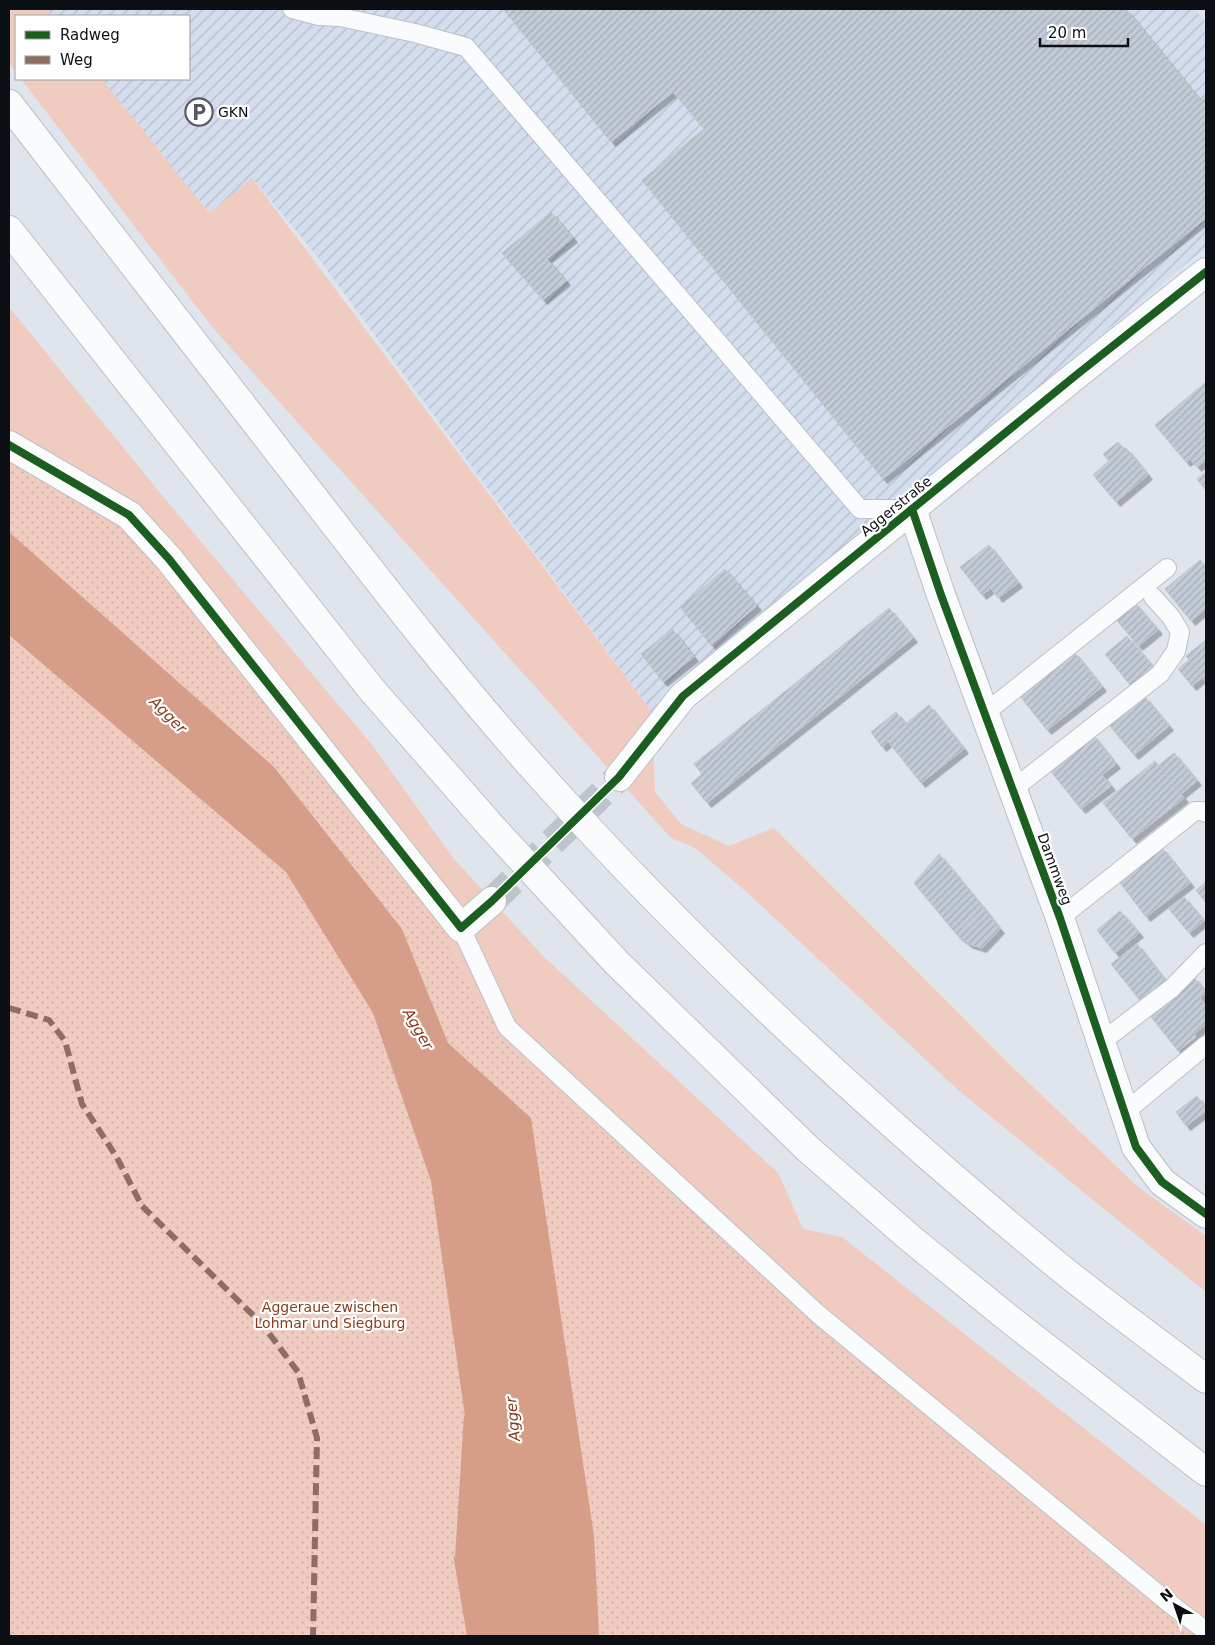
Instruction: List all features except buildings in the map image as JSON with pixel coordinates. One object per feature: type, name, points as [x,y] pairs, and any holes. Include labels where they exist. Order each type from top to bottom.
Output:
[{"type":"main road","points":[[9,104],[427,643],[544,781],[655,899],[761,1004],[860,1096],[1055,1264],[1206,1379]]},
{"type":"main road","points":[[9,230],[372,690],[490,825],[617,962],[808,1149],[903,1232],[1008,1318],[1206,1472]]},
{"type":"main road","name":"Aggerstraße","points":[[619,778],[683,696],[1075,376],[1206,272]]},
{"type":"main road","points":[[9,445],[129,515],[169,559],[461,928],[492,901]]},
{"type":"main road","name":"Dammweg","points":[[912,509],[941,595],[1060,918],[1136,1147],[1162,1182],[1206,1214]]},
{"type":"lane","points":[[292,9],[319,16],[340,17],[415,33],[466,47],[860,509],[912,509]]},
{"type":"lane","points":[[985,712],[1167,568]]},
{"type":"lane","points":[[1012,790],[1160,674],[1176,651],[1180,632],[1171,617],[1153,597]]},
{"type":"lane","points":[[1060,918],[1195,811],[1206,813]]},
{"type":"lane","points":[[461,928],[506,1027],[818,1314],[1169,1603],[1206,1631]]},
{"type":"lane","points":[[1100,1043],[1172,988],[1206,953]]},
{"type":"lane","points":[[1125,1112],[1206,1046]]},
{"type":"shaded area","points":[[46,9],[1195,9],[1206,23],[1206,247],[1035,391],[855,547],[652,712],[313,251],[253,179],[209,213],[103,80],[190,80],[190,15],[51,15]]},
{"type":"green space","points":[[9,9],[46,9],[51,15],[15,15],[15,71],[9,63]]},
{"type":"green space","points":[[22,80],[103,80],[209,213],[252,178],[652,712],[655,792],[681,824],[729,846],[774,828],[1013,1068],[1138,1187],[1206,1236],[1206,1292],[957,1089],[750,895],[695,848],[671,838],[213,328]]},
{"type":"green space","points":[[9,307],[160,493],[373,746],[454,859],[543,956],[778,1173],[803,1229],[842,1237],[1206,1525],[1206,1636],[1127,1636],[531,1118],[9,532]]},
{"type":"green space","name":"Aggeraue zwischen Lohmar und Siegburg","points":[[9,453],[132,528],[444,925],[452,954],[472,993],[513,1041],[564,1095],[609,1138],[654,1169],[792,1299],[822,1332],[859,1360],[908,1404],[1037,1512],[1161,1609],[1199,1636],[9,1636]]},
{"type":"water","name":"Agger","points":[[9,532],[274,767],[402,929],[448,1043],[531,1118],[594,1536],[599,1636],[467,1636],[453,1554],[455,1558],[465,1416],[431,1181],[373,1013],[286,872],[9,635]]},
{"type":"tunnel","points":[[492,901],[619,777]]},
{"type":"marked path","points":[[9,1008],[49,1020],[65,1041],[82,1104],[116,1156],[142,1206],[262,1324],[298,1372],[317,1438],[313,1636]]},
{"type":"cycle path","points":[[9,445],[129,515],[169,559],[461,928],[492,901],[619,777],[683,696],[1075,376],[1206,272]]},
{"type":"cycle path","points":[[912,509],[941,595],[1060,918],[1136,1147],[1162,1182],[1206,1214]]},
{"type":"place","name":"GKN","points":[[199,112]]}]
